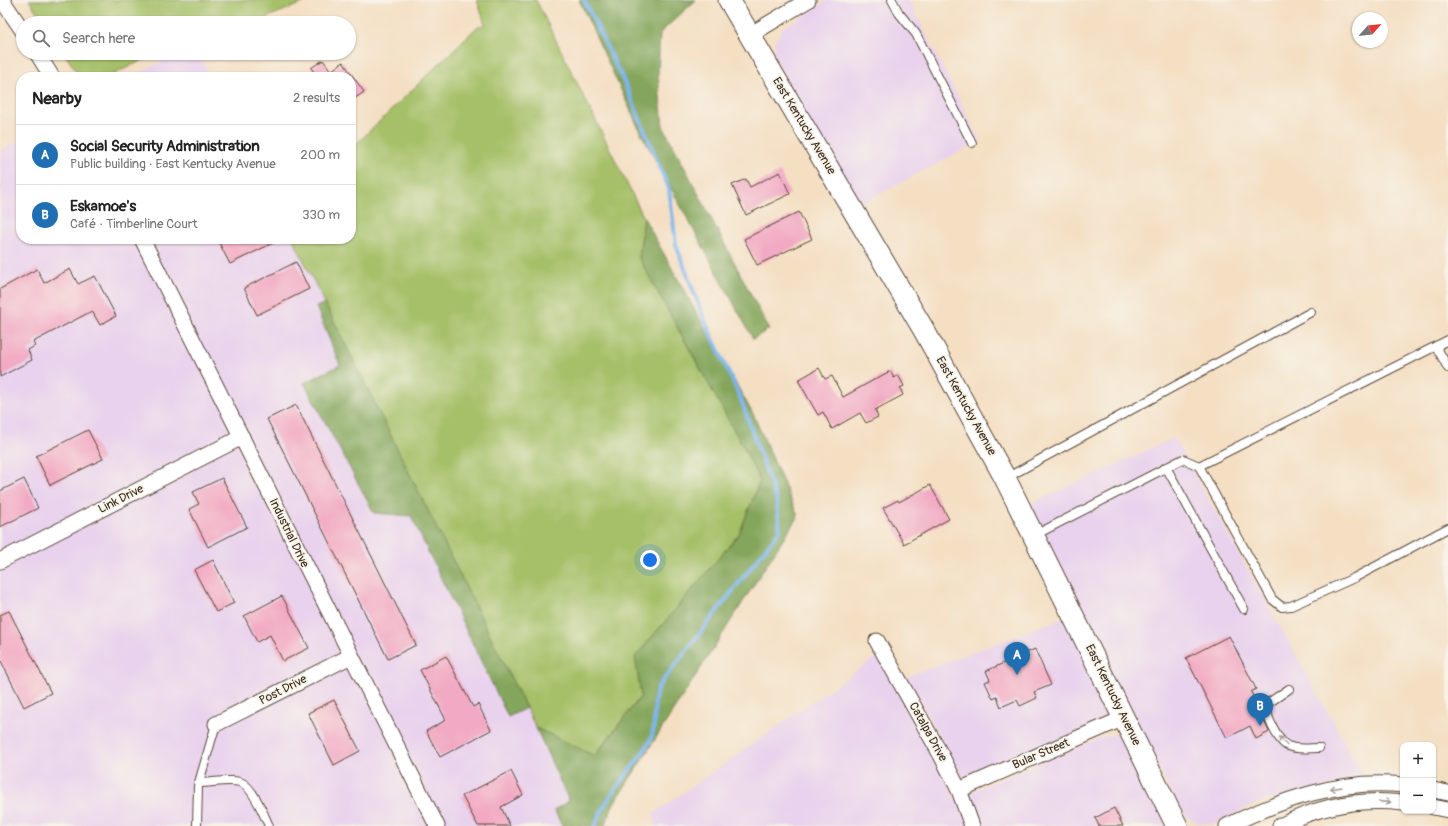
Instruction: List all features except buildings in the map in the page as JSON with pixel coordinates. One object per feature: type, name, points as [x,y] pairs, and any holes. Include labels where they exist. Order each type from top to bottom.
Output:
[{"type":"street","points":[[2,0],[16,21]]},
{"type":"street","name":"East Kentucky Avenue","points":[[729,0],[925,332],[1005,478],[1177,826]]},
{"type":"street","points":[[750,35],[808,0]]},
{"type":"street","points":[[41,60],[49,72]]},
{"type":"street","name":"Industrial Drive","points":[[145,244],[437,826]]},
{"type":"street","name":"Link Drive","points":[[0,560],[242,437]]},
{"type":"street","name":"Catalpa Drive","points":[[877,641],[959,790],[972,826]]},
{"type":"street","name":"Post Drive","points":[[216,724],[351,656]]},
{"type":"street","name":"Bular Street","points":[[959,790],[1124,718]]},
{"type":"street","points":[[1227,826],[1255,813],[1293,799],[1328,790],[1366,785],[1400,785]]},
{"type":"street","points":[[1366,785],[1366,802]]},
{"type":"street","points":[[1436,791],[1448,793]]},
{"type":"street","points":[[1280,826],[1310,812],[1331,806],[1366,802],[1400,803]]},
{"type":"street","points":[[1436,808],[1448,810]]},
{"type":"lane","points":[[892,0],[899,13],[916,34],[972,143]]},
{"type":"lane","points":[[1005,478],[1311,312]]},
{"type":"lane","points":[[1200,466],[1448,340]]},
{"type":"lane","points":[[1436,346],[1448,368]]},
{"type":"lane","points":[[1034,536],[1183,459],[1200,466],[1272,598],[1282,607],[1291,606],[1354,578],[1448,528]]},
{"type":"lane","points":[[1166,467],[1244,608]]},
{"type":"lane","points":[[1289,689],[1267,704],[1265,708],[1268,718],[1280,740],[1285,745],[1292,748],[1319,748]]},
{"type":"lane","points":[[197,826],[199,783],[216,724]]},
{"type":"lane","points":[[199,783],[237,781],[244,784],[254,796],[269,826]]},
{"type":"shaded area","points":[[828,0],[909,0],[980,141],[857,206],[778,64],[774,54],[775,41],[783,28]]},
{"type":"shaded area","points":[[165,60],[202,60],[208,72],[140,72]]},
{"type":"shaded area","points":[[16,143],[16,244],[296,244],[325,303],[317,307],[340,365],[304,383],[411,516],[508,717],[526,708],[569,802],[554,810],[562,826],[0,826],[0,151]]},
{"type":"shaded area","points":[[1174,438],[1365,779],[1263,801],[1213,824],[1199,823],[1189,819],[1182,810],[1180,811],[1026,506]]},
{"type":"shaded area","points":[[1066,617],[1108,711],[1107,715],[1101,722],[969,778],[961,776],[906,677]]},
{"type":"shaded area","points":[[879,655],[943,772],[955,798],[1102,737],[1115,734],[1121,737],[1169,826],[656,826],[653,814]]},
{"type":"green space","points":[[29,0],[310,0],[270,16],[39,16]]},
{"type":"green space","points":[[477,0],[536,0],[644,218],[639,258],[744,448],[760,481],[739,534],[636,657],[641,696],[594,756],[536,728],[295,244],[356,244],[356,144],[475,29],[485,24]]},
{"type":"green space","points":[[579,0],[696,0],[660,33],[658,75],[663,126],[769,329],[753,339],[641,133]]},
{"type":"green space","points":[[69,60],[143,60],[118,72],[77,72]]},
{"type":"green space","points":[[644,218],[754,416],[798,516],[613,805],[605,826],[562,826],[554,810],[569,801],[536,728],[595,756],[641,696],[635,657],[739,534],[760,481],[744,448],[639,258]]},
{"type":"green space","points":[[325,303],[526,708],[508,717],[411,516],[374,513],[304,383],[340,365],[316,307]]},
{"type":"waterway","points":[[584,0],[626,86],[669,189],[676,245],[704,319],[740,397],[776,499],[780,530],[658,687],[655,701],[654,728],[650,741],[613,793],[595,826]]},
{"type":"place","name":"Social Security Administration","points":[[1017,675]]},
{"type":"place","name":"Eskamoe's","points":[[1260,726]]}]
